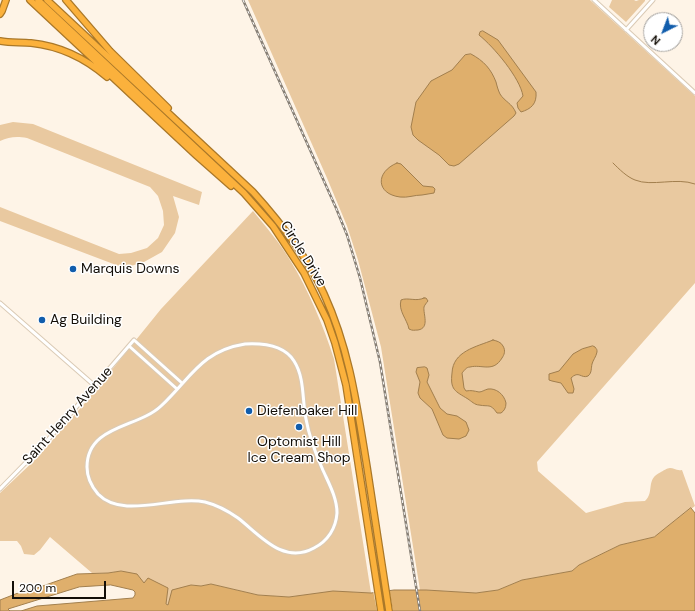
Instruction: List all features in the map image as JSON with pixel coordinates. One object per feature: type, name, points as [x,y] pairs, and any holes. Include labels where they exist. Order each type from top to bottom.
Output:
[{"type":"highway","points":[[0,14],[6,0]]},
{"type":"highway","points":[[30,0],[243,198],[274,232],[280,236]]},
{"type":"highway","name":"Circle Drive","points":[[38,0],[244,193],[273,226],[304,272],[327,320],[335,343],[346,385],[381,611]]},
{"type":"highway","name":"Circle Drive","points":[[46,0],[253,192],[277,220],[307,263],[323,293],[333,317],[344,347],[354,386],[389,611]]},
{"type":"highway","points":[[66,0],[110,51],[208,148],[211,153]]},
{"type":"highway","points":[[0,41],[41,44],[60,49],[82,58],[105,75],[156,118]]},
{"type":"street","points":[[594,0],[695,93]]},
{"type":"street","points":[[626,30],[653,0]]},
{"type":"street","points":[[0,304],[95,386]]},
{"type":"street","name":"Saint Henry Avenue","points":[[0,490],[46,442],[134,340],[182,383]]},
{"type":"street","points":[[255,344],[274,346],[282,350],[294,361],[298,370],[306,418],[312,442],[334,496],[336,505],[337,513],[333,530],[320,544],[303,552],[279,550],[230,512],[213,504],[189,501],[141,506],[124,506],[107,501],[97,493],[89,480],[87,471],[88,456],[97,441],[103,435],[112,430],[152,413],[177,389],[194,370],[211,355],[235,346],[255,344]]},
{"type":"street","points":[[129,346],[177,389]]},
{"type":"shaded area","points":[[248,0],[590,0],[643,48],[643,52],[647,52],[695,96],[695,283],[537,462],[538,471],[586,513],[625,502],[645,501],[648,497],[653,478],[656,475],[670,468],[682,470],[695,506],[654,537],[620,545],[579,565],[572,571],[522,580],[498,590],[476,593],[420,590],[381,347],[358,260],[347,226]]},
{"type":"shaded area","points":[[612,0],[645,1],[626,22],[609,7]]},
{"type":"shaded area","points":[[483,31],[498,40],[536,92],[534,103],[528,109],[521,112],[518,108],[517,103],[523,96],[521,89],[506,63],[479,35],[480,32]]},
{"type":"shaded area","points":[[471,54],[489,69],[494,77],[500,94],[513,107],[516,113],[459,164],[454,166],[449,165],[439,155],[418,140],[413,135],[411,127],[416,102],[431,81],[452,70],[465,55]]},
{"type":"shaded area","name":"Marquis Downs","points":[[13,122],[33,124],[202,192],[199,205],[173,196],[179,217],[175,233],[162,252],[144,262],[124,268],[0,221],[0,207],[119,254],[131,253],[147,248],[158,238],[164,225],[163,211],[158,196],[150,187],[27,138],[13,137],[0,141],[0,125]]},
{"type":"shaded area","points":[[397,163],[401,164],[423,186],[433,187],[435,189],[434,193],[400,197],[386,192],[381,182],[382,177],[390,167]]},
{"type":"shaded area","points":[[253,211],[282,247],[297,272],[315,308],[334,359],[371,593],[345,592],[289,597],[258,595],[211,584],[201,586],[191,585],[168,605],[144,583],[121,571],[92,573],[50,537],[34,555],[24,554],[17,541],[0,541],[0,493],[37,458],[85,403],[161,309]]},
{"type":"shaded area","points":[[424,298],[428,301],[424,307],[424,327],[418,330],[409,329],[401,308],[401,300],[418,300]]},
{"type":"shaded area","points":[[493,340],[497,341],[503,346],[504,353],[499,363],[491,367],[469,367],[462,373],[464,388],[466,391],[480,392],[491,389],[502,394],[506,406],[501,413],[497,413],[489,406],[475,404],[457,392],[452,383],[453,366],[456,360],[466,351]]},
{"type":"shaded area","points":[[593,346],[597,349],[597,352],[592,363],[590,373],[586,377],[576,375],[571,378],[574,389],[573,393],[568,393],[561,383],[549,380],[549,374],[559,371],[573,354],[582,349]]},
{"type":"shaded area","points":[[417,368],[427,368],[429,375],[427,382],[440,408],[447,414],[457,416],[466,422],[469,430],[466,436],[459,439],[447,438],[443,435],[432,409],[420,398],[418,393],[420,382],[416,372]]},
{"type":"shaded area","points":[[691,508],[695,513],[695,611],[21,611],[37,606],[133,598],[135,595],[133,590],[111,585],[79,587],[8,609],[10,611],[0,611],[0,600],[18,593],[77,574],[121,571],[137,574],[144,583],[148,578],[168,588],[166,604],[168,605],[172,590],[191,585],[201,586],[211,584],[258,595],[289,597],[333,591],[371,593],[394,590],[426,590],[476,593],[498,590],[522,580],[572,571],[579,565],[620,545],[654,537]]},
{"type":"pier","points":[[389,589],[393,611],[377,611],[373,590]]},
{"type":"waterway","points":[[613,163],[629,177],[642,182],[680,181],[695,184]]},
{"type":"railway","points":[[243,0],[336,208],[347,235],[360,278],[380,362],[420,611]]},
{"type":"place","name":"Marquis Downs","points":[[73,269]]},
{"type":"place","name":"Ag Building","points":[[42,320]]},
{"type":"place","name":"Diefenbaker Hill","points":[[249,411]]},
{"type":"place","name":"Optomist Hill Ice Cream Shop","points":[[299,427]]}]
